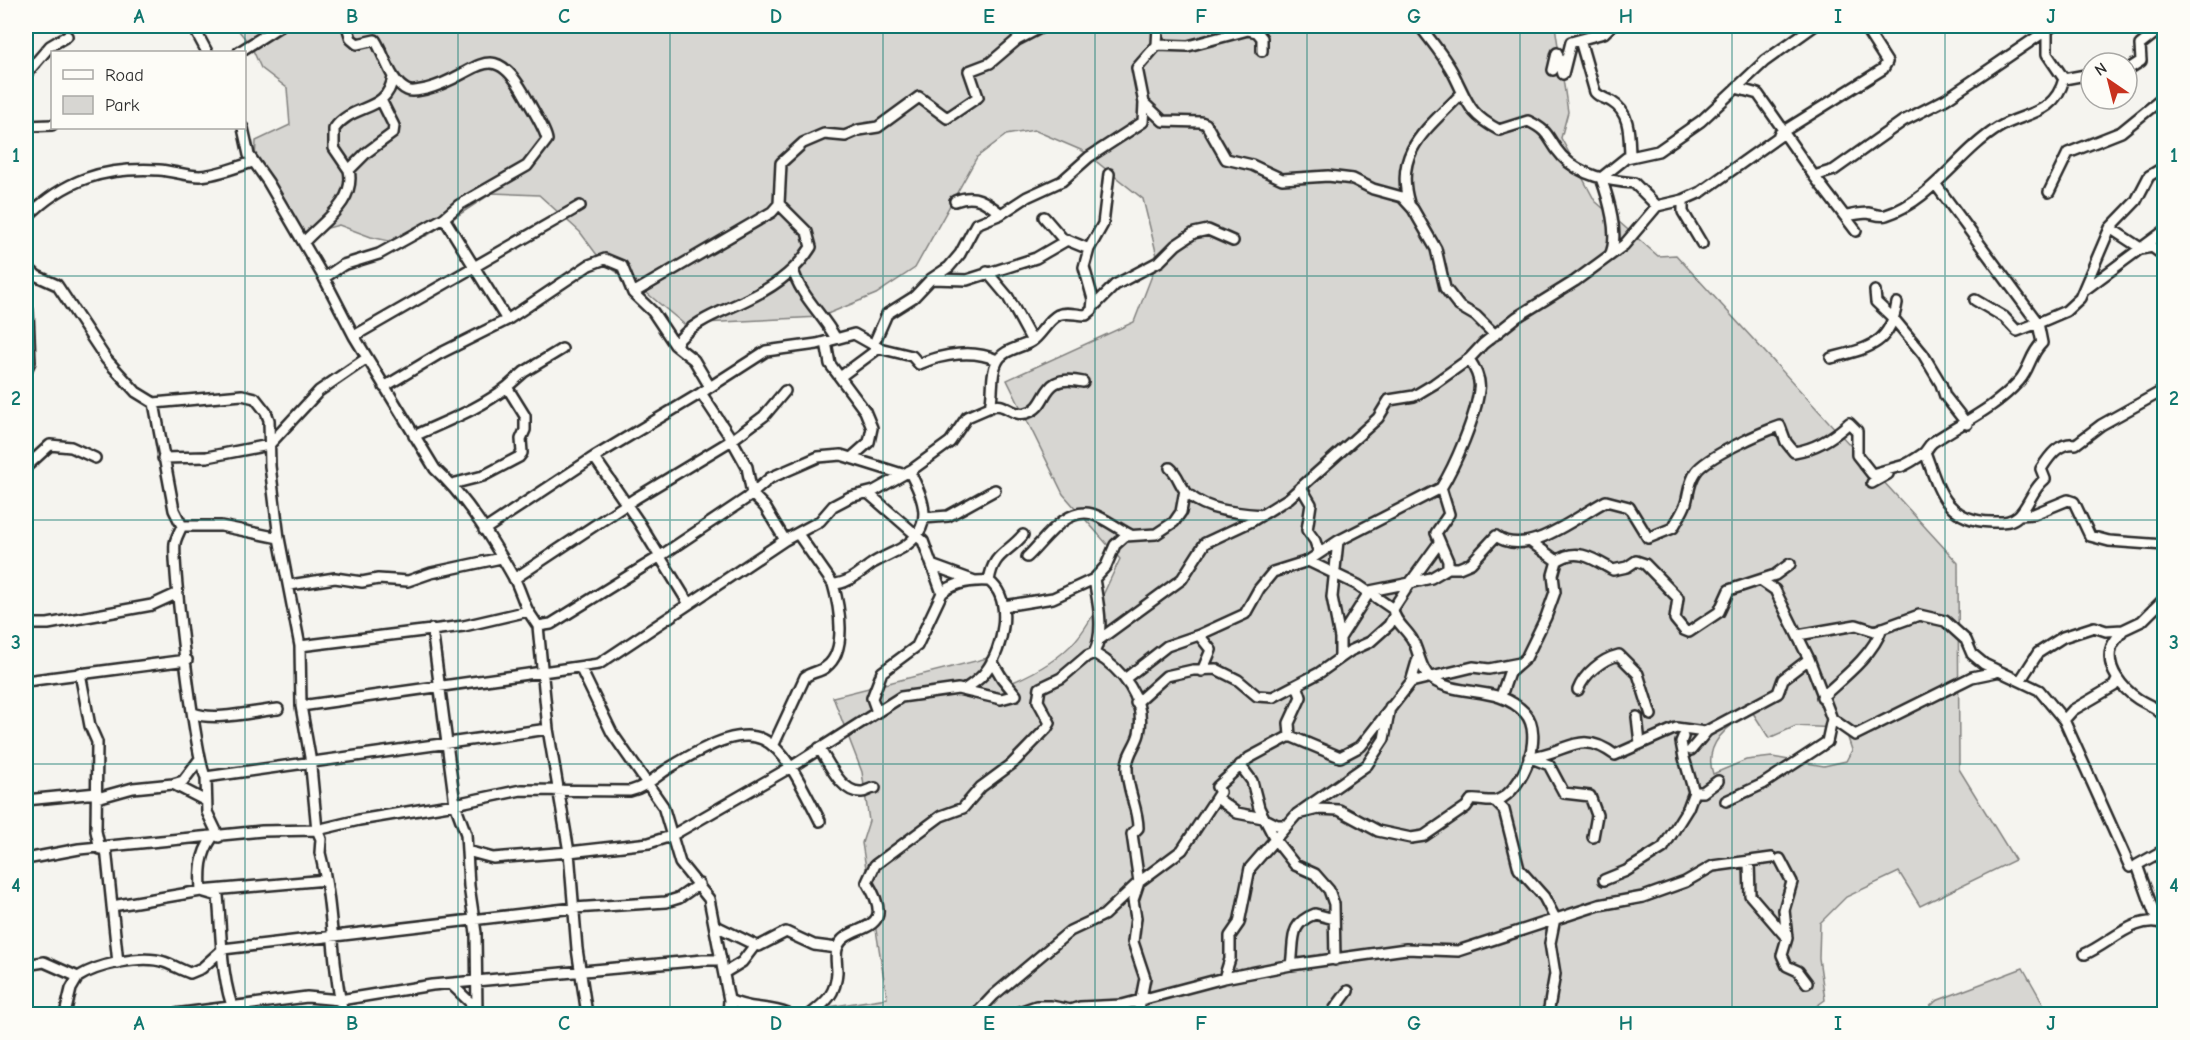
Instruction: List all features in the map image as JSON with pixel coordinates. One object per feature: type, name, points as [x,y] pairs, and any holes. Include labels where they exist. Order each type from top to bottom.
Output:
[{"type":"street","points":[[193,26],[206,51]]},
{"type":"street","points":[[241,51],[280,26]]},
{"type":"street","points":[[324,278],[343,265],[379,254],[444,218],[459,205],[527,166],[547,140],[547,135],[519,83],[501,63],[491,62],[437,86],[417,91],[406,90],[393,77],[375,40],[357,44],[351,39],[347,26]]},
{"type":"street","points":[[633,292],[763,218],[779,204],[781,163],[803,143],[825,134],[844,136],[858,130],[878,127],[919,97],[947,118],[978,97],[969,71],[990,63],[1017,40],[1044,26]]},
{"type":"street","points":[[840,377],[878,343],[887,314],[914,297],[931,279],[949,267],[960,254],[976,224],[1001,214],[1027,197],[1062,181],[1089,157],[1143,122],[1144,103],[1137,68],[1157,45],[1158,26]]},
{"type":"street","points":[[1420,26],[1450,68],[1479,120],[1499,130],[1528,120],[1544,129],[1561,156],[1578,171],[1601,178],[1634,183],[1658,206]]},
{"type":"street","points":[[1553,70],[1557,53],[1563,74],[1571,42],[1604,33],[1611,26]]},
{"type":"street","points":[[1601,178],[1630,156],[1658,151],[1701,121],[1765,61],[1814,26]]},
{"type":"street","points":[[1701,192],[1784,131],[1883,69],[1887,62],[1864,26]]},
{"type":"street","points":[[2139,62],[2141,61],[2140,45],[2164,26]]},
{"type":"street","points":[[1845,216],[1866,213],[1885,216],[1936,185],[1960,158],[1999,127],[2030,117],[2060,95],[2064,80],[2047,54],[2047,27]]},
{"type":"street","points":[[1814,176],[1834,170],[1903,121],[1946,99],[2047,27]]},
{"type":"street","points":[[1157,45],[1188,46],[1248,30],[1257,32],[1262,38],[1262,51]]},
{"type":"street","points":[[26,74],[50,46],[67,36]]},
{"type":"street","points":[[1580,40],[1595,92],[1600,98],[1613,102],[1626,119],[1630,156]]},
{"type":"street","points":[[304,242],[344,201],[351,182],[349,170],[334,147],[334,129],[351,114],[382,102],[390,90],[393,77]]},
{"type":"street","points":[[2064,80],[2079,77]]},
{"type":"street","points":[[1736,88],[1758,94],[1784,131]]},
{"type":"street","points":[[1409,205],[1404,186],[1406,159],[1416,140],[1462,93]]},
{"type":"street","points":[[2049,192],[2068,153],[2121,132],[2164,97]]},
{"type":"street","points":[[349,170],[366,153],[393,134],[394,126],[382,102]]},
{"type":"street","points":[[1144,103],[1163,121],[1206,124],[1226,159],[1252,165],[1282,179],[1328,176],[1353,179],[1373,189],[1402,197],[1440,258],[1445,288],[1459,306],[1476,316],[1495,335]]},
{"type":"street","points":[[26,126],[51,125]]},
{"type":"street","points":[[243,129],[246,147],[253,162],[304,242],[384,387],[435,469],[452,484],[484,530],[514,579],[538,626],[548,729],[569,852],[587,1014]]},
{"type":"street","points":[[1100,639],[1180,581],[1205,543],[1262,514],[1301,487],[1378,418],[1389,400],[1414,396],[1469,359],[1517,316],[1610,255],[1632,237],[1658,206],[1683,200],[1701,192],[1784,133],[1856,231]]},
{"type":"street","points":[[26,218],[60,188],[106,173],[158,170],[199,176],[215,174],[253,162]]},
{"type":"street","points":[[2084,290],[2110,228],[2136,201],[2149,176],[2164,167]]},
{"type":"street","points":[[1093,307],[1084,267],[1089,249],[1103,224],[1109,174]]},
{"type":"street","points":[[1601,178],[1611,212],[1614,248],[1610,255]]},
{"type":"street","points":[[1872,483],[1905,465],[1925,452],[1931,444],[2002,399],[2021,379],[2030,363],[2032,351],[2042,343],[2038,323],[1936,185]]},
{"type":"street","points":[[955,201],[968,196],[984,201],[1001,214]]},
{"type":"street","points":[[1683,200],[1683,212],[1702,244]]},
{"type":"street","points":[[675,345],[681,336],[708,317],[753,297],[793,269],[811,248],[807,232],[779,204]]},
{"type":"street","points":[[354,336],[580,206]]},
{"type":"street","points":[[1044,217],[1054,231],[1067,240],[1089,249]]},
{"type":"street","points":[[444,218],[507,320]]},
{"type":"street","points":[[2110,228],[2142,249],[2152,247],[2164,256]]},
{"type":"street","points":[[997,360],[1032,341],[1057,316],[1066,312],[1086,315],[1122,280],[1160,261],[1176,244],[1194,233],[1209,230],[1233,240]]},
{"type":"street","points":[[1975,300],[1993,309],[2017,331],[2066,311],[2084,290],[2164,231]]},
{"type":"street","points":[[931,279],[967,280],[1036,258],[1067,240]]},
{"type":"street","points":[[384,387],[439,354],[507,320],[589,265],[605,258],[622,266],[633,292],[653,312],[675,345],[694,360],[710,387]]},
{"type":"street","points":[[26,266],[37,276],[57,285],[106,359],[136,392],[154,403],[242,395],[255,398],[266,412],[270,430],[269,445],[279,538],[290,585],[300,646],[301,706],[310,763],[316,830],[321,839],[320,853],[326,880],[343,1014]]},
{"type":"street","points":[[793,269],[797,281],[826,319],[830,339],[830,364],[866,411],[872,428],[869,442],[851,458]]},
{"type":"street","points":[[987,272],[1008,297],[1032,341]]},
{"type":"street","points":[[1875,291],[1876,302],[1894,319],[1923,354],[1941,384],[1944,396],[1967,423]]},
{"type":"street","points":[[1831,358],[1854,352],[1886,337],[1894,319],[1897,303]]},
{"type":"street","points":[[26,305],[29,322],[30,362],[26,371]]},
{"type":"street","points":[[484,530],[594,457],[766,351],[854,334],[912,356],[919,364],[936,356],[965,354],[987,356],[997,360]]},
{"type":"street","points":[[414,436],[466,410],[487,403],[524,372],[562,349]]},
{"type":"street","points":[[163,458],[207,457],[269,445],[319,391],[367,358]]},
{"type":"street","points":[[1126,678],[1167,646],[1199,635],[1245,614],[1259,589],[1273,572],[1308,561],[1338,541],[1441,488],[1456,464],[1480,389],[1476,370],[1469,359]]},
{"type":"street","points":[[990,407],[997,360]]},
{"type":"street","points":[[301,706],[599,664],[785,540],[820,521],[839,502],[868,493],[906,472],[950,442],[967,417],[990,407],[1002,405],[1026,414],[1036,407],[1046,391],[1058,381],[1064,379],[1083,382]]},
{"type":"street","points":[[452,484],[483,476],[513,462],[522,453],[520,439],[525,430],[525,416],[507,387]]},
{"type":"street","points":[[514,579],[625,505],[732,440],[764,416],[785,391]]},
{"type":"street","points":[[700,393],[732,440],[747,467],[752,494],[765,507],[785,540]]},
{"type":"street","points":[[1925,452],[1941,495],[1959,515],[1978,522],[2006,523],[2019,515],[2033,492],[2045,479],[2041,468],[2052,453],[2067,443],[2076,444],[2101,425],[2163,395]]},
{"type":"street","points":[[154,403],[174,510],[182,526]]},
{"type":"street","points":[[1340,638],[1370,591],[1431,578],[1448,568],[1459,568],[1471,563],[1496,536],[1504,542],[1531,542],[1606,501],[1629,507],[1648,538],[1673,528],[1685,504],[1690,482],[1697,470],[1745,439],[1755,438],[1780,426],[1786,442],[1794,452],[1805,451],[1830,439],[1849,423],[1857,431],[1857,454],[1872,474],[1905,465]]},
{"type":"street","points":[[26,467],[50,445],[60,444],[95,458]]},
{"type":"street","points":[[538,626],[551,624],[566,616],[659,557],[752,494],[770,478],[818,457],[842,455],[906,472],[924,498],[924,518],[917,535],[904,547],[877,560],[847,581],[833,584]]},
{"type":"street","points":[[594,457],[638,521],[689,604]]},
{"type":"street","points":[[1170,468],[1179,477],[1185,490],[1197,500],[1222,510],[1262,514]]},
{"type":"street","points":[[1301,487],[1311,504],[1307,530],[1316,541],[1319,553]]},
{"type":"street","points":[[1441,488],[1449,514],[1444,525],[1437,531],[1448,568]]},
{"type":"street","points":[[924,518],[948,516],[995,490]]},
{"type":"street","points":[[1004,606],[1053,598],[1094,579],[1106,566],[1115,545],[1131,535],[1156,534],[1174,522],[1180,512],[1185,490]]},
{"type":"street","points":[[868,493],[917,535],[934,566],[942,593]]},
{"type":"street","points":[[2019,515],[2034,514],[2068,500],[2074,502],[2090,536],[2109,541],[2164,545]]},
{"type":"street","points":[[1027,557],[1059,524],[1079,514],[1093,514],[1131,535]]},
{"type":"street","points":[[182,526],[221,526],[279,538]]},
{"type":"street","points":[[182,526],[175,541],[176,594],[187,660],[199,760],[206,777],[207,812],[215,837]]},
{"type":"street","points":[[774,744],[805,677],[826,667],[837,650],[841,613],[833,584],[798,534]]},
{"type":"street","points":[[988,581],[997,557],[1023,535]]},
{"type":"street","points":[[1338,541],[1332,597],[1340,638],[1340,658]]},
{"type":"street","points":[[1531,542],[1557,561]]},
{"type":"street","points":[[1136,703],[1166,676],[1193,670],[1216,669],[1238,680],[1257,696],[1268,699],[1297,685],[1379,635],[1410,583],[1439,543]]},
{"type":"street","points":[[1501,696],[1509,673],[1526,658],[1539,632],[1555,592],[1553,575],[1557,561],[1564,556],[1585,555],[1613,570],[1627,567],[1636,561],[1646,564],[1678,598],[1675,619],[1689,632],[1719,612],[1729,590],[1775,575],[1790,564]]},
{"type":"street","points":[[290,585],[335,578],[362,582],[378,579],[408,581],[431,573],[501,558]]},
{"type":"street","points":[[1297,814],[1318,809],[1339,810],[1378,831],[1411,838],[1424,836],[1466,807],[1471,800],[1496,802],[1510,792],[1517,784],[1529,756],[1533,737],[1530,720],[1516,705],[1501,696],[1443,684],[1431,678],[1418,658],[1413,640],[1393,612],[1370,591],[1308,561]]},
{"type":"street","points":[[934,566],[975,581]]},
{"type":"street","points":[[1094,579],[1100,639],[1094,654]]},
{"type":"street","points":[[467,851],[493,858],[649,843],[671,836],[791,767],[901,697],[965,689],[981,678],[992,661],[1000,636],[1004,606],[1000,592],[988,581],[975,581],[948,588],[942,593],[916,646],[882,672],[872,698],[877,712]]},
{"type":"street","points":[[1762,581],[1775,590],[1798,635],[1816,673],[1822,697],[1832,719],[1855,735],[1972,677],[1990,671],[2007,674]]},
{"type":"street","points":[[26,624],[48,624],[152,605],[176,594]]},
{"type":"street","points":[[2020,681],[2038,653],[2063,636],[2094,627],[2106,631],[2123,630],[2142,621],[2164,599]]},
{"type":"street","points":[[300,646],[465,626],[528,610]]},
{"type":"street","points":[[1798,635],[1844,625],[1856,625],[1875,631],[1919,615],[1945,621],[1966,640],[1972,654],[1984,664],[2039,690],[2064,720],[2130,867]]},
{"type":"street","points":[[1822,697],[1863,658],[1879,639],[1882,628]]},
{"type":"street","points":[[432,629],[455,804],[464,824],[478,981],[476,1010]]},
{"type":"street","points":[[2123,630],[2110,648],[2111,662],[2117,680],[2139,700],[2157,707],[2164,717]]},
{"type":"street","points":[[1199,635],[1211,650],[1202,670]]},
{"type":"street","points":[[1094,654],[1126,678],[1136,703],[1140,723],[1138,736],[1126,765],[1130,795],[1138,818],[1138,828],[1132,834],[1139,882],[1133,900],[1136,918],[1132,936],[1145,978],[1138,1014]]},
{"type":"street","points":[[811,1014],[825,1004],[833,993],[837,973],[837,948],[845,939],[869,925],[878,915],[879,902],[867,882],[875,866],[941,816],[963,808],[981,787],[1012,764],[1050,723],[1038,701],[1040,688],[1061,678],[1087,656],[1094,654]]},
{"type":"street","points":[[1578,690],[1581,681],[1590,672],[1608,658],[1619,655],[1638,674],[1651,715]]},
{"type":"street","points":[[1290,736],[1340,757],[1361,746],[1390,706],[1412,682],[1418,658]]},
{"type":"street","points":[[1691,750],[1707,731],[1778,693],[1783,679],[1809,659]]},
{"type":"street","points":[[26,681],[187,660]]},
{"type":"street","points":[[965,689],[984,697],[1001,699],[1016,695],[992,661]]},
{"type":"street","points":[[1412,682],[1473,667],[1489,669],[1520,663]]},
{"type":"street","points":[[580,667],[612,733],[646,785],[663,806],[680,863],[709,899],[729,1000],[728,1014]]},
{"type":"street","points":[[80,673],[90,726],[97,742],[96,831],[103,848],[118,963]]},
{"type":"street","points":[[2064,720],[2073,710],[2114,686],[2117,680]]},
{"type":"street","points":[[1290,736],[1289,723],[1300,697],[1297,685]]},
{"type":"street","points":[[1224,978],[1230,959],[1230,936],[1239,923],[1244,907],[1250,868],[1276,841],[1297,814],[1367,765],[1384,739],[1390,706]]},
{"type":"street","points":[[193,713],[201,717],[217,717],[278,709]]},
{"type":"street","points":[[1637,717],[1640,743]]},
{"type":"street","points":[[1726,801],[1763,784],[1827,742],[1832,719]]},
{"type":"street","points":[[1529,756],[1549,755],[1571,743],[1588,741],[1602,745],[1615,755],[1676,728],[1707,731]]},
{"type":"street","points":[[206,777],[548,729]]},
{"type":"street","points":[[26,859],[69,850],[262,831],[316,830],[513,791],[630,791],[646,785],[697,751],[731,736],[761,737],[774,744],[791,767],[820,821]]},
{"type":"street","points":[[976,1014],[994,995],[1044,955],[1058,940],[1070,931],[1104,915],[1107,908],[1182,850],[1217,798],[1220,792],[1217,787],[1240,765],[1290,736]]},
{"type":"street","points":[[1604,880],[1626,871],[1663,848],[1688,808],[1694,792],[1684,758],[1681,742],[1683,737]]},
{"type":"street","points":[[819,748],[839,780],[848,788],[864,792],[875,788]]},
{"type":"street","points":[[1529,756],[1549,765],[1564,793],[1590,796],[1597,815],[1593,837]]},
{"type":"street","points":[[26,800],[97,796],[133,788],[173,784],[183,780],[199,760]]},
{"type":"street","points":[[1240,765],[1252,781],[1256,801],[1276,841],[1295,865],[1315,874],[1329,890],[1334,904],[1335,960]]},
{"type":"street","points":[[1694,792],[1703,792],[1718,781]]},
{"type":"street","points":[[173,784],[206,801]]},
{"type":"street","points":[[1217,798],[1237,813],[1265,819],[1277,825],[1287,825]]},
{"type":"street","points":[[1496,802],[1504,810],[1519,869],[1544,897],[1555,918],[1550,943],[1555,974],[1548,1014]]},
{"type":"street","points":[[201,891],[201,864],[206,847],[215,837]]},
{"type":"street","points":[[2085,954],[2128,928],[2161,922],[2137,865],[2164,850]]},
{"type":"street","points":[[1013,1014],[1036,1006],[1071,1010],[1080,1007],[1122,1005],[1224,978],[1291,965],[1406,949],[1458,951],[1599,905],[1643,897],[1685,882],[1713,866],[1776,858],[1792,882],[1784,910],[1786,938],[1782,955],[1784,963],[1797,971],[1807,983]]},
{"type":"street","points":[[1749,862],[1750,895],[1786,938]]},
{"type":"street","points":[[112,906],[201,891],[326,880]]},
{"type":"street","points":[[65,1014],[71,989],[78,977],[90,970],[118,963],[164,961],[190,973],[202,968],[223,949],[334,938],[377,929],[474,921],[574,908],[666,902],[679,898],[699,884]]},
{"type":"street","points":[[201,891],[218,896],[223,949],[221,962],[234,1011]]},
{"type":"street","points":[[1291,965],[1295,927],[1306,917],[1315,914],[1334,919]]},
{"type":"street","points":[[716,926],[759,946],[786,932],[814,945],[837,948]]},
{"type":"street","points":[[724,973],[742,962],[755,945]]},
{"type":"street","points":[[175,1014],[234,1011],[307,997],[340,1000],[409,987],[669,962],[721,960]]},
{"type":"street","points":[[26,965],[44,962],[78,977]]},
{"type":"street","points":[[451,984],[476,1010]]},
{"type":"street","points":[[1331,1014],[1348,992]]},
{"type":"street","points":[[729,1000],[745,1011],[768,1007],[788,1014]]},
{"type":"green space","points":[[235,26],[1555,26],[1568,112],[1561,138],[1595,201],[1658,256],[1676,255],[1958,563],[1959,769],[2015,860],[1920,906],[1899,872],[1846,897],[1820,923],[1819,958],[1825,1000],[1805,1014],[783,1014],[887,998],[862,843],[869,821],[862,772],[833,697],[995,656],[1013,682],[1036,671],[1055,659],[1081,633],[1100,601],[1120,559],[1063,494],[1007,380],[1134,322],[1158,260],[1143,199],[1083,151],[1034,130],[1006,135],[977,157],[915,268],[876,294],[820,317],[684,324],[642,289],[603,263],[580,232],[539,195],[492,193],[428,235],[402,244],[371,237],[339,225],[301,235],[255,162],[256,141],[290,125],[287,88],[261,68],[251,46]],"holes":[[[1753,713],[1769,738],[1796,726],[1837,728],[1847,735],[1852,750],[1846,761],[1824,766],[1772,757],[1746,760],[1713,774],[1711,754],[1714,745],[1726,729],[1734,723]]]},
{"type":"green space","points":[[2023,968],[2049,1014],[1922,1014],[1936,1001]]}]
